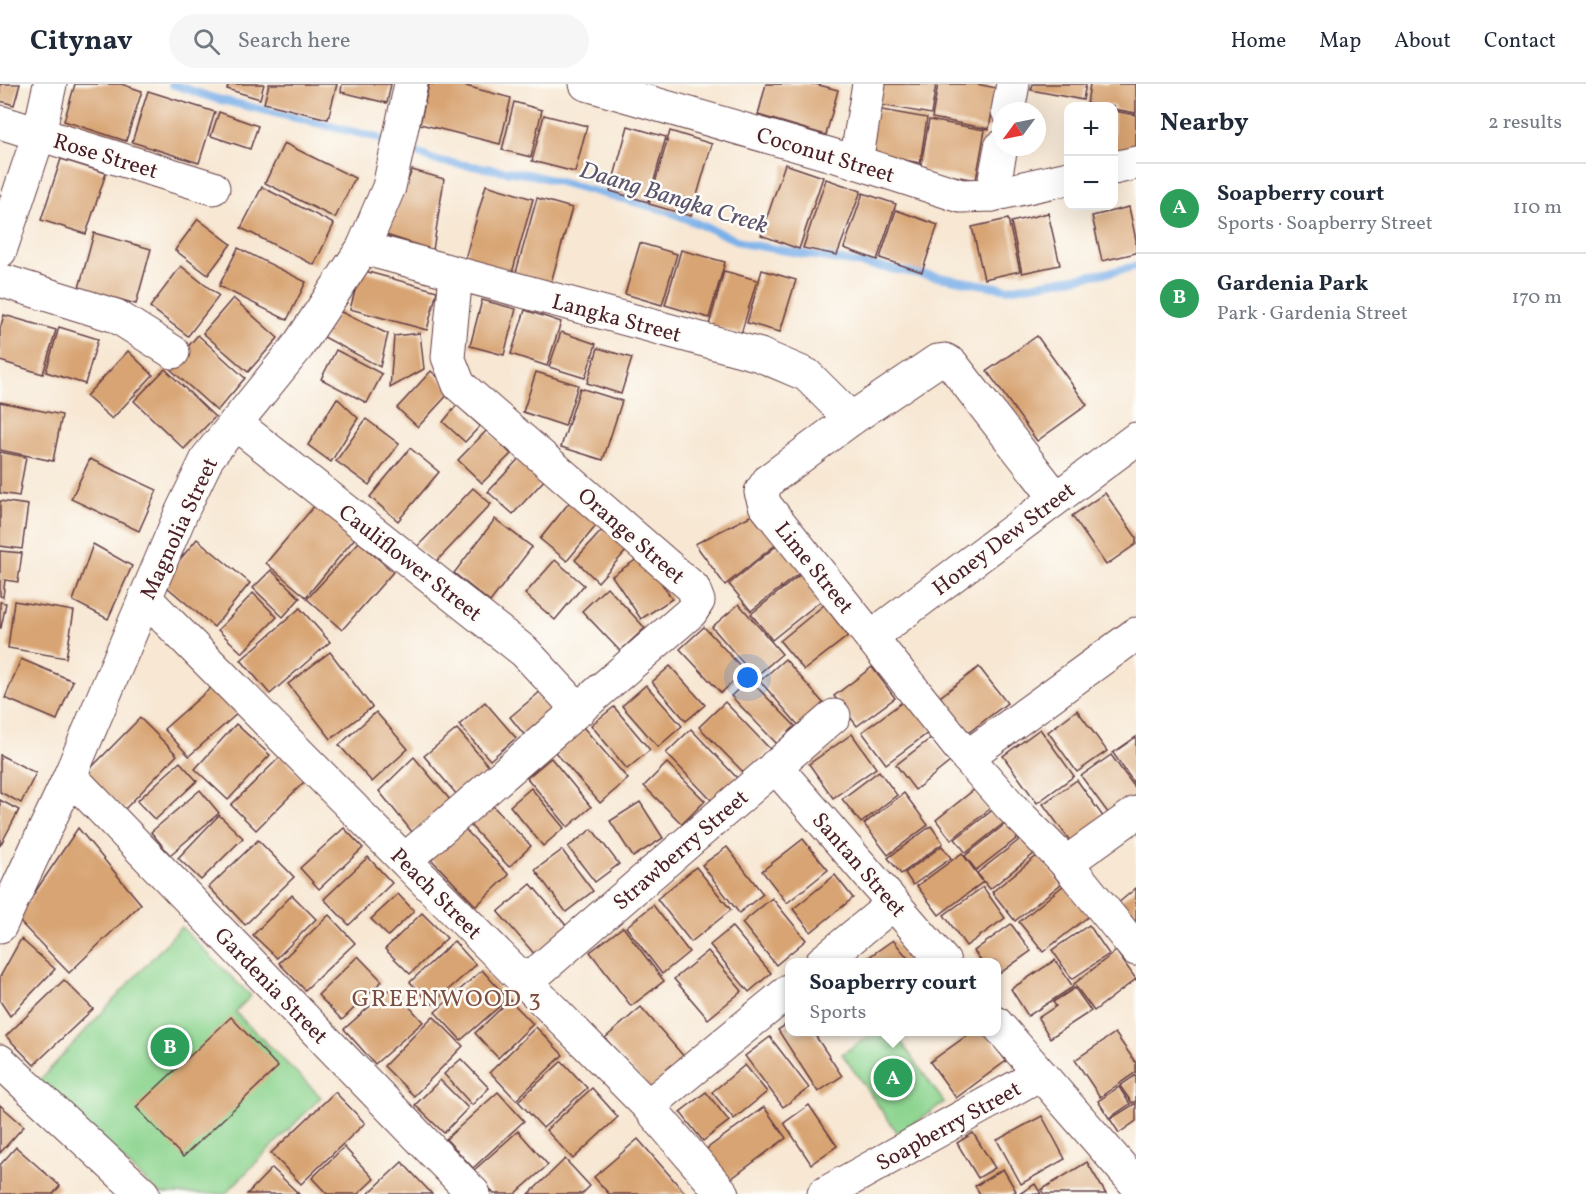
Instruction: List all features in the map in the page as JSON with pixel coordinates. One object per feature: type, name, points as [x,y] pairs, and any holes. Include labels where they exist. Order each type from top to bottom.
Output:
[{"type":"street","points":[[0,251],[39,134],[50,84]]},
{"type":"street","name":"Magnolia Street","points":[[0,926],[70,776],[182,511],[208,457],[298,346],[363,248],[389,187],[411,84]]},
{"type":"street","name":"Coconut Street","points":[[589,84],[856,162],[961,196],[992,195],[1064,179]]},
{"type":"street","points":[[856,162],[868,84]]},
{"type":"street","points":[[1010,102],[1013,84]]},
{"type":"street","name":"Rose Street","points":[[0,122],[213,188]]},
{"type":"street","points":[[992,195],[999,156]]},
{"type":"street","points":[[1118,167],[1136,163]]},
{"type":"street","name":"Langka Street","points":[[363,248],[760,355],[807,375],[852,419]]},
{"type":"street","name":"Orange Street","points":[[405,860],[691,612],[698,601],[693,588],[459,385],[448,357],[456,274]]},
{"type":"street","points":[[0,280],[116,316],[173,352]]},
{"type":"street","name":"Lime Street","points":[[1056,498],[952,363],[945,360],[937,361],[852,419],[769,480],[761,492],[765,504],[967,757],[1011,807],[1066,863],[1136,949]]},
{"type":"street","name":"Cauliflower Street","points":[[235,423],[525,652],[579,710]]},
{"type":"street","name":"Honey Dew Street","points":[[871,637],[1136,439]]},
{"type":"street","name":"Peach Street","points":[[145,598],[648,1106],[723,1194]]},
{"type":"street","points":[[967,757],[1136,634]]},
{"type":"street","name":"Strawberry Street","points":[[526,982],[834,716]]},
{"type":"street","name":"Santan Street","points":[[776,766],[940,958]]},
{"type":"street","name":"Gardenia Street","points":[[70,776],[474,1194]]},
{"type":"street","points":[[1066,863],[1136,813]]},
{"type":"street","points":[[828,958],[893,904]]},
{"type":"street","points":[[648,1106],[785,993]]},
{"type":"street","points":[[1001,1029],[1136,1184]]},
{"type":"street","points":[[0,1061],[142,1194]]},
{"type":"street","name":"Soapberry Street","points":[[824,1194],[1040,1074]]},
{"type":"green space","points":[[181,927],[251,996],[235,1012],[321,1097],[225,1194],[160,1194],[38,1082]]},
{"type":"green space","points":[[869,1036],[897,1036],[944,1102],[899,1135],[842,1054]]},
{"type":"building","points":[[0,84],[20,84],[14,105],[0,101]]},
{"type":"building","points":[[75,84],[121,84],[142,91],[126,141],[64,121]]},
{"type":"building","points":[[229,84],[264,84],[260,99],[227,89]]},
{"type":"building","points":[[269,84],[337,84],[328,119],[264,103]]},
{"type":"building","points":[[342,84],[391,84],[387,103],[341,92]]},
{"type":"building","points":[[429,84],[458,84],[511,98],[500,144],[420,124]]},
{"type":"building","points":[[766,84],[815,84],[838,90],[826,135],[758,115]]},
{"type":"building","points":[[879,84],[936,84],[931,114],[875,104]]},
{"type":"building","points":[[938,84],[977,84],[996,88],[989,129],[932,118]]},
{"type":"building","points":[[1033,84],[1086,84],[1083,100],[1031,90]]},
{"type":"building","points":[[1090,84],[1136,84],[1136,113],[1118,110],[1118,102],[1087,102]]},
{"type":"building","points":[[148,91],[215,112],[199,163],[132,142]]},
{"type":"building","points":[[514,102],[542,110],[531,157],[502,150]]},
{"type":"building","points":[[876,109],[927,118],[920,163],[868,153]]},
{"type":"building","points":[[219,112],[258,126],[250,149],[211,136]]},
{"type":"building","points":[[1118,112],[1136,115],[1136,155],[1118,160]]},
{"type":"building","points":[[544,115],[587,126],[575,172],[532,161]]},
{"type":"building","points":[[929,120],[985,130],[976,180],[920,170]]},
{"type":"building","points":[[628,126],[666,137],[648,202],[610,191]]},
{"type":"building","points":[[670,131],[712,144],[691,216],[649,204]]},
{"type":"building","points":[[284,143],[355,178],[335,218],[265,183]]},
{"type":"building","points":[[61,159],[106,173],[86,234],[41,220]]},
{"type":"building","points":[[785,164],[823,177],[799,249],[761,235]]},
{"type":"building","points":[[412,170],[444,179],[433,250],[386,235]]},
{"type":"building","points":[[826,179],[861,191],[837,255],[803,248]]},
{"type":"building","points":[[486,185],[533,199],[512,273],[465,259]]},
{"type":"building","points":[[262,187],[334,224],[314,265],[241,228]]},
{"type":"building","points":[[863,193],[896,204],[877,260],[844,248]]},
{"type":"building","points":[[537,198],[572,208],[550,286],[515,276]]},
{"type":"building","points":[[1129,207],[1136,240],[1136,253],[1102,261],[1092,216]]},
{"type":"building","points":[[896,210],[938,225],[922,272],[880,258]]},
{"type":"building","points":[[1048,213],[1060,265],[1022,273],[1011,222]]},
{"type":"building","points":[[198,219],[231,244],[208,275],[175,250]]},
{"type":"building","points":[[1008,219],[1020,271],[984,279],[972,227]]},
{"type":"building","points":[[94,233],[151,249],[136,304],[79,288]]},
{"type":"building","points":[[640,243],[677,254],[662,305],[625,294]]},
{"type":"building","points":[[238,248],[306,282],[287,320],[219,286]]},
{"type":"building","points":[[681,250],[725,262],[709,318],[665,305]]},
{"type":"building","points":[[181,266],[219,296],[188,336],[150,307]]},
{"type":"building","points":[[361,270],[437,291],[427,330],[350,309]]},
{"type":"building","points":[[762,270],[796,280],[780,332],[747,323]]},
{"type":"building","points":[[724,271],[757,280],[741,334],[709,325]]},
{"type":"building","points":[[233,298],[278,338],[248,372],[203,333]]},
{"type":"building","points":[[482,300],[516,309],[504,355],[470,346]]},
{"type":"building","points":[[525,310],[561,322],[547,366],[511,354]]},
{"type":"building","points":[[339,311],[388,334],[380,367],[324,337]]},
{"type":"building","points":[[4,315],[56,330],[43,374],[0,361],[0,329]]},
{"type":"building","points":[[59,327],[98,339],[85,384],[46,372]]},
{"type":"building","points":[[561,332],[596,344],[585,378],[549,367]]},
{"type":"building","points":[[420,333],[424,369],[390,388],[394,336]]},
{"type":"building","points":[[198,335],[245,378],[217,411],[169,368]]},
{"type":"building","points":[[1037,336],[1087,405],[1037,441],[987,371]]},
{"type":"building","points":[[598,348],[632,358],[621,394],[587,383]]},
{"type":"building","points":[[336,350],[382,374],[367,403],[321,379]]},
{"type":"building","points":[[128,351],[153,375],[112,419],[86,396]]},
{"type":"building","points":[[165,369],[215,417],[184,449],[134,401]]},
{"type":"building","points":[[431,371],[452,390],[418,427],[397,408]]},
{"type":"building","points":[[536,372],[578,385],[565,426],[523,412]]},
{"type":"building","points":[[580,388],[622,401],[603,460],[561,447]]},
{"type":"building","points":[[337,398],[358,418],[331,462],[308,445]]},
{"type":"building","points":[[0,402],[62,415],[53,461],[0,450]]},
{"type":"building","points":[[457,405],[480,426],[465,442],[443,422]]},
{"type":"building","points":[[366,419],[399,444],[369,485],[336,461]]},
{"type":"building","points":[[487,430],[511,454],[482,483],[458,460]]},
{"type":"building","points":[[410,448],[439,472],[398,521],[370,497]]},
{"type":"building","points":[[0,452],[26,457],[19,496],[0,493]]},
{"type":"building","points":[[524,453],[548,476],[513,514],[488,492]]},
{"type":"building","points":[[90,459],[157,490],[139,531],[71,499]]},
{"type":"building","points":[[473,488],[491,504],[435,563],[417,547]]},
{"type":"building","points":[[1105,493],[1136,537],[1136,544],[1106,565],[1072,516]]},
{"type":"building","points":[[572,499],[600,521],[567,561],[540,539]]},
{"type":"building","points":[[0,501],[28,505],[22,549],[0,546]]},
{"type":"building","points":[[316,504],[355,538],[306,597],[266,563]]},
{"type":"building","points":[[762,510],[784,538],[725,585],[695,544]]},
{"type":"building","points":[[495,519],[532,547],[490,602],[454,573]]},
{"type":"building","points":[[604,528],[627,550],[598,582],[575,560]]},
{"type":"building","points":[[197,539],[250,583],[214,627],[161,582]]},
{"type":"building","points":[[785,539],[807,567],[751,611],[729,584]]},
{"type":"building","points":[[359,542],[393,572],[342,630],[307,599]]},
{"type":"building","points":[[93,544],[132,566],[108,619],[73,601]]},
{"type":"building","points":[[0,551],[22,553],[18,582],[5,580],[3,597],[0,596]]},
{"type":"building","points":[[643,555],[672,599],[641,619],[612,576]]},
{"type":"building","points":[[555,560],[584,585],[555,620],[525,594]]},
{"type":"building","points":[[271,570],[300,598],[283,617],[253,588]]},
{"type":"building","points":[[806,570],[827,596],[772,640],[751,614]]},
{"type":"building","points":[[607,587],[645,628],[620,651],[582,611]]},
{"type":"building","points":[[253,593],[277,617],[242,653],[218,630]]},
{"type":"building","points":[[14,601],[74,611],[66,658],[8,648]]},
{"type":"building","points":[[0,602],[6,603],[1,628],[0,628]]},
{"type":"building","points":[[739,604],[782,654],[755,677],[712,627]]},
{"type":"building","points":[[824,605],[848,636],[804,670],[780,641]]},
{"type":"building","points":[[300,608],[330,642],[270,694],[241,660]]},
{"type":"building","points":[[704,627],[745,671],[721,693],[680,649]]},
{"type":"building","points":[[330,652],[372,707],[331,739],[288,684]]},
{"type":"building","points":[[21,659],[73,681],[57,720],[5,698]]},
{"type":"building","points":[[785,659],[824,704],[799,726],[760,681]]},
{"type":"building","points":[[670,666],[705,705],[686,721],[652,682]]},
{"type":"building","points":[[872,667],[895,698],[857,726],[834,696]]},
{"type":"building","points":[[979,667],[1007,703],[968,733],[940,697]]},
{"type":"building","points":[[749,679],[795,726],[777,744],[731,696]]},
{"type":"building","points":[[214,685],[238,713],[189,756],[164,729]]},
{"type":"building","points":[[646,685],[682,726],[658,747],[622,706]]},
{"type":"building","points":[[547,686],[563,705],[526,737],[510,717]]},
{"type":"building","points":[[908,698],[932,730],[886,764],[862,732]]},
{"type":"building","points":[[485,702],[516,738],[490,760],[459,725]]},
{"type":"building","points":[[725,702],[771,750],[746,775],[699,727]]},
{"type":"building","points":[[614,707],[650,750],[627,769],[591,725]]},
{"type":"building","points":[[1077,710],[1107,751],[1077,772],[1048,732]]},
{"type":"building","points":[[376,712],[408,749],[372,782],[339,745]]},
{"type":"building","points":[[140,718],[177,755],[124,810],[86,773]]},
{"type":"building","points":[[236,724],[270,755],[228,800],[195,769]]},
{"type":"building","points":[[583,727],[628,779],[600,803],[555,752]]},
{"type":"building","points":[[457,729],[491,769],[458,796],[424,756]]},
{"type":"building","points":[[691,729],[738,779],[714,803],[666,753]]},
{"type":"building","points":[[1040,729],[1074,776],[1037,803],[1003,756]]},
{"type":"building","points":[[852,734],[876,768],[833,798],[809,764]]},
{"type":"building","points":[[1136,737],[1136,786],[1113,753]]},
{"type":"building","points":[[931,738],[950,762],[915,790],[896,765]]},
{"type":"building","points":[[0,755],[36,773],[21,803],[0,792]]},
{"type":"building","points":[[1111,755],[1136,789],[1136,805],[1114,821],[1081,776]]},
{"type":"building","points":[[281,756],[305,781],[256,830],[231,805]]},
{"type":"building","points":[[414,757],[451,801],[412,832],[379,791]]},
{"type":"building","points":[[551,758],[591,807],[568,827],[527,778]]},
{"type":"building","points":[[180,762],[197,781],[155,820],[137,801]]},
{"type":"building","points":[[667,763],[705,801],[682,824],[644,786]]},
{"type":"building","points":[[879,771],[897,795],[861,823],[842,799]]},
{"type":"building","points":[[1077,780],[1109,825],[1076,849],[1043,804]]},
{"type":"building","points":[[980,785],[996,804],[951,840],[936,820]]},
{"type":"building","points":[[531,788],[564,828],[543,846],[510,806]]},
{"type":"building","points":[[200,790],[219,813],[170,855],[151,832]]},
{"type":"building","points":[[904,793],[928,825],[888,855],[864,824]]},
{"type":"building","points":[[0,800],[19,810],[0,846]]},
{"type":"building","points":[[640,802],[663,838],[633,857],[610,821]]},
{"type":"building","points":[[490,803],[531,846],[509,867],[469,824]]},
{"type":"building","points":[[998,806],[1009,819],[966,853],[955,839]]},
{"type":"building","points":[[219,815],[243,838],[201,880],[178,858]]},
{"type":"building","points":[[1009,821],[1020,836],[976,870],[965,856]]},
{"type":"building","points":[[931,826],[943,843],[901,874],[888,858]]},
{"type":"building","points":[[463,827],[509,875],[476,906],[430,858]]},
{"type":"building","points":[[78,828],[141,904],[69,973],[17,919]]},
{"type":"building","points":[[344,828],[363,848],[319,889],[300,868]]},
{"type":"building","points":[[592,829],[619,864],[595,882],[568,847]]},
{"type":"building","points":[[1023,837],[1035,853],[990,889],[977,873]]},
{"type":"building","points":[[803,839],[828,870],[787,903],[762,871]]},
{"type":"building","points":[[258,840],[294,877],[245,925],[209,887]]},
{"type":"building","points":[[942,846],[951,858],[913,885],[905,873]]},
{"type":"building","points":[[727,847],[763,894],[739,913],[702,865]]},
{"type":"building","points":[[562,850],[593,891],[566,912],[535,870]]},
{"type":"building","points":[[962,853],[983,882],[939,915],[917,886]]},
{"type":"building","points":[[1038,855],[1061,884],[1015,921],[992,892]]},
{"type":"building","points":[[368,857],[392,883],[349,925],[324,899]]},
{"type":"building","points":[[696,867],[731,910],[691,942],[657,899]]},
{"type":"building","points":[[835,875],[853,898],[811,932],[793,909]]},
{"type":"building","points":[[531,884],[569,929],[537,957],[498,912]]},
{"type":"building","points":[[1064,885],[1089,916],[1043,952],[1019,922]]},
{"type":"building","points":[[983,887],[1005,918],[966,946],[944,915]]},
{"type":"building","points":[[1136,888],[1136,942],[1110,910]]},
{"type":"building","points":[[398,894],[414,911],[388,936],[371,919]]},
{"type":"building","points":[[292,895],[316,919],[277,958],[253,935]]},
{"type":"building","points":[[772,898],[806,940],[776,965],[742,923]]},
{"type":"building","points":[[653,905],[689,952],[662,974],[626,927]]},
{"type":"building","points":[[422,913],[447,938],[410,974],[385,949]]},
{"type":"building","points":[[329,915],[355,943],[305,990],[279,963]]},
{"type":"building","points":[[1011,924],[1031,951],[1001,972],[1001,958],[979,958],[974,951]]},
{"type":"building","points":[[1089,925],[1109,954],[1072,979],[1052,950]]},
{"type":"building","points":[[623,927],[664,981],[631,1006],[590,952]]},
{"type":"building","points":[[732,927],[771,973],[749,992],[710,945]]},
{"type":"building","points":[[21,939],[55,969],[10,1016],[0,1001],[0,977]]},
{"type":"building","points":[[893,940],[908,958],[868,958]]},
{"type":"building","points":[[454,941],[476,965],[431,1005],[410,982]]},
{"type":"building","points":[[708,951],[742,991],[708,1019],[674,979]]},
{"type":"building","points":[[1116,951],[1136,979],[1094,1011],[1074,984]]},
{"type":"building","points":[[358,956],[382,981],[342,1020],[318,995]]},
{"type":"building","points":[[1055,960],[1073,987],[1028,1016],[1011,989]]},
{"type":"building","points":[[482,970],[508,999],[461,1040],[435,1012]]},
{"type":"building","points":[[64,980],[93,1009],[34,1065],[6,1036]]},
{"type":"building","points":[[392,987],[423,1022],[375,1064],[344,1029]]},
{"type":"building","points":[[1075,988],[1091,1011],[1050,1038],[1038,1018],[1056,1006],[1053,1002]]},
{"type":"building","points":[[510,1000],[533,1024],[498,1058],[475,1033]]},
{"type":"building","points":[[641,1007],[686,1059],[650,1090],[605,1038]]},
{"type":"building","points":[[433,1016],[463,1046],[414,1096],[384,1066]]},
{"type":"building","points":[[231,1017],[278,1067],[183,1157],[136,1107]]},
{"type":"building","points":[[785,1025],[785,1036],[816,1036],[842,1076],[818,1092],[778,1030]]},
{"type":"building","points":[[536,1027],[563,1055],[516,1100],[490,1072]]},
{"type":"building","points":[[1115,1033],[1136,1063],[1136,1072],[1100,1097],[1075,1060]]},
{"type":"building","points":[[966,1036],[988,1036],[1006,1061],[956,1098],[930,1062]]},
{"type":"building","points":[[770,1037],[809,1088],[783,1107],[745,1056]]},
{"type":"building","points":[[461,1059],[489,1088],[472,1105],[444,1074]]},
{"type":"building","points":[[562,1061],[587,1088],[543,1128],[518,1101]]},
{"type":"building","points":[[745,1065],[767,1092],[734,1119],[712,1092]]},
{"type":"building","points":[[1136,1075],[1136,1101],[1132,1103],[1120,1086]]},
{"type":"building","points":[[440,1080],[468,1108],[444,1133],[415,1105]]},
{"type":"building","points":[[1119,1087],[1130,1104],[1109,1118],[1098,1101]]},
{"type":"building","points":[[592,1088],[618,1117],[573,1159],[546,1130]]},
{"type":"building","points":[[335,1092],[365,1123],[301,1184],[271,1153]]},
{"type":"building","points":[[498,1092],[524,1121],[473,1168],[446,1139]]},
{"type":"building","points":[[706,1092],[729,1121],[703,1141],[680,1112]]},
{"type":"building","points":[[1136,1103],[1136,1121],[1119,1133],[1110,1119]]},
{"type":"building","points":[[0,1105],[24,1126],[0,1153]]},
{"type":"building","points":[[809,1105],[837,1146],[811,1164],[784,1123]]},
{"type":"building","points":[[764,1107],[786,1138],[728,1181],[705,1150]]},
{"type":"building","points":[[1042,1116],[1065,1159],[1021,1184],[997,1140]]},
{"type":"building","points":[[518,1131],[548,1165],[515,1194],[494,1194],[473,1171]]},
{"type":"building","points":[[973,1133],[995,1168],[978,1178],[957,1143]]},
{"type":"building","points":[[638,1139],[686,1194],[609,1194],[594,1177]]},
{"type":"building","points":[[16,1147],[60,1186],[53,1194],[0,1194],[0,1165]]},
{"type":"building","points":[[344,1147],[374,1179],[358,1194],[327,1194],[312,1178]]},
{"type":"building","points":[[565,1159],[590,1186],[582,1194],[529,1194]]},
{"type":"building","points":[[402,1162],[432,1194],[368,1194]]},
{"type":"building","points":[[1087,1162],[1106,1194],[1044,1194],[1041,1190]]},
{"type":"building","points":[[272,1168],[299,1194],[247,1194]]},
{"type":"building","points":[[1003,1169],[1016,1191],[1011,1194],[980,1194],[975,1186]]},
{"type":"building","points":[[1035,1184],[1041,1194],[1019,1194]]},
{"type":"waterway","name":"Daang Bangka Creek","points":[[172,84],[213,98],[375,137],[391,144]]},
{"type":"waterway","name":"Daang Bangka Creek","points":[[403,148],[437,161],[533,175],[668,211],[746,244],[1008,289],[1136,266]]},
{"type":"place","name":"Gardenia Park","points":[[170,1047]]},
{"type":"place","name":"Soapberry court","points":[[893,1078]]},
{"type":"district","name":"GREENWOOD 3","points":[[447,998]]}]
